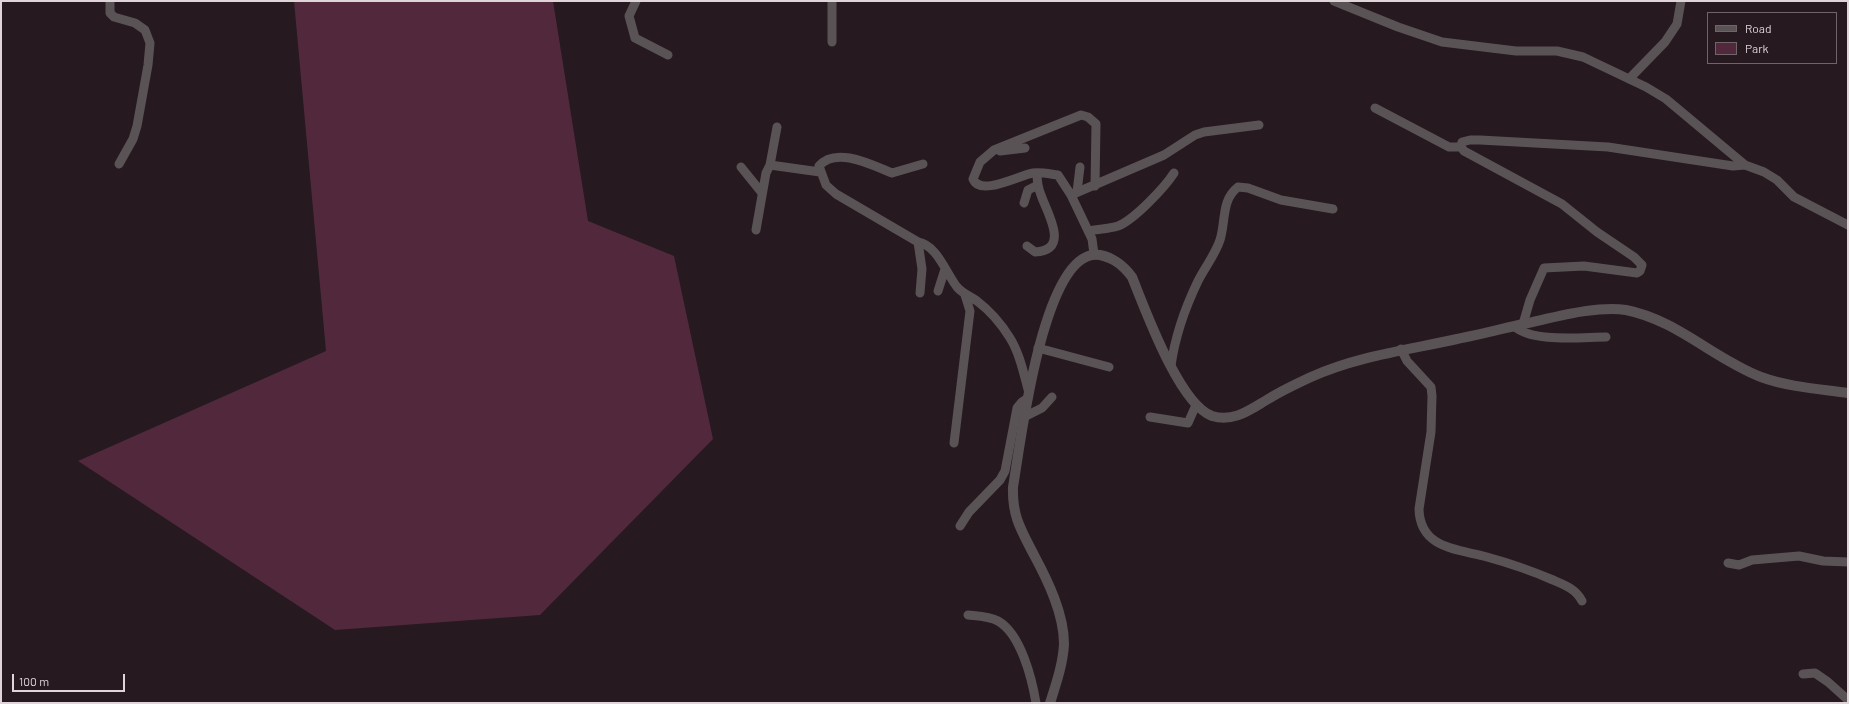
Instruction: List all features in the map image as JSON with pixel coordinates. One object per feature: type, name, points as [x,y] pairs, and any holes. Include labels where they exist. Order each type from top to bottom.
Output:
[{"type":"street","points":[[110,1],[110,12],[114,17],[135,23],[145,30],[150,44],[148,65],[137,126],[133,139],[119,164]]},
{"type":"street","points":[[636,1],[629,16],[635,38],[668,55]]},
{"type":"street","points":[[832,1],[832,42]]},
{"type":"street","points":[[1334,1],[1398,27],[1442,42],[1516,51],[1557,51],[1582,57],[1629,79],[1666,99],[1745,165],[1764,172],[1777,180],[1794,197],[1848,225]]},
{"type":"street","points":[[1629,79],[1665,42],[1677,24],[1681,1]]},
{"type":"street","points":[[1375,108],[1449,147],[1461,147],[1464,151],[1562,204],[1597,232],[1634,257],[1642,266],[1636,273],[1584,266],[1544,268],[1519,325]]},
{"type":"street","points":[[1094,254],[1092,239],[1074,194],[1058,175],[1036,173],[995,185],[983,186],[976,184],[972,179],[975,171],[984,158],[994,150],[1081,114],[1088,117],[1096,124],[1095,186]]},
{"type":"street","points":[[1074,194],[1164,155],[1195,135],[1212,131],[1259,125]]},
{"type":"street","points":[[756,230],[766,173],[770,165],[777,127]]},
{"type":"street","points":[[1461,147],[1462,142],[1470,140],[1566,143],[1608,146],[1734,166],[1745,165]]},
{"type":"street","points":[[994,150],[1025,148]]},
{"type":"street","points":[[923,164],[892,173],[863,161],[829,158],[819,166],[826,185],[836,194],[918,242],[925,243],[932,249],[965,295],[970,311],[954,443]]},
{"type":"street","points":[[770,165],[820,172]]},
{"type":"street","points":[[741,167],[762,193]]},
{"type":"street","points":[[1074,194],[1080,167]]},
{"type":"street","points":[[1027,246],[1035,252],[1043,252],[1050,246],[1054,238],[1050,214],[1041,195],[1036,173]]},
{"type":"street","points":[[1088,231],[1119,225],[1131,217],[1165,186],[1174,173]]},
{"type":"street","points":[[1024,203],[1028,190],[1038,184]]},
{"type":"street","points":[[1171,366],[1173,350],[1184,314],[1199,279],[1217,249],[1223,228],[1226,203],[1232,192],[1238,187],[1248,188],[1281,200],[1333,209]]},
{"type":"street","points":[[918,242],[922,269],[920,293]]},
{"type":"street","points":[[1050,703],[1061,665],[1064,644],[1063,630],[1047,582],[1020,527],[1013,504],[1013,486],[1038,348],[1052,306],[1068,272],[1081,260],[1094,254],[1108,257],[1118,262],[1132,277],[1177,379],[1196,405],[1212,416],[1230,417],[1240,415],[1272,397],[1327,370],[1359,360],[1598,309],[1627,310],[1661,322],[1760,376],[1793,385],[1848,393]]},
{"type":"street","points":[[938,291],[945,269]]},
{"type":"street","points":[[965,295],[980,304],[1011,340],[1023,371],[1029,396]]},
{"type":"street","points":[[1519,325],[1523,332],[1553,337],[1606,337]]},
{"type":"street","points":[[1038,348],[1109,367]]},
{"type":"street","points":[[1401,350],[1414,370],[1431,388],[1431,432],[1419,509],[1419,518],[1425,531],[1437,543],[1449,549],[1486,557],[1533,572],[1563,584],[1579,594],[1582,601]]},
{"type":"street","points":[[960,526],[969,512],[1000,480],[1005,472],[1017,408],[1029,396]]},
{"type":"street","points":[[1026,416],[1042,408],[1052,397]]},
{"type":"street","points":[[1150,417],[1188,423],[1196,405]]},
{"type":"street","points":[[1728,562],[1739,565],[1752,560],[1799,556],[1823,561],[1848,562]]},
{"type":"street","points":[[968,615],[994,619],[1005,627],[1024,656],[1036,703]]},
{"type":"street","points":[[1803,674],[1815,673],[1828,682],[1848,700]]},
{"type":"green space","points":[[294,1],[553,1],[588,221],[674,256],[713,439],[540,615],[335,630],[78,461],[326,351]]}]
